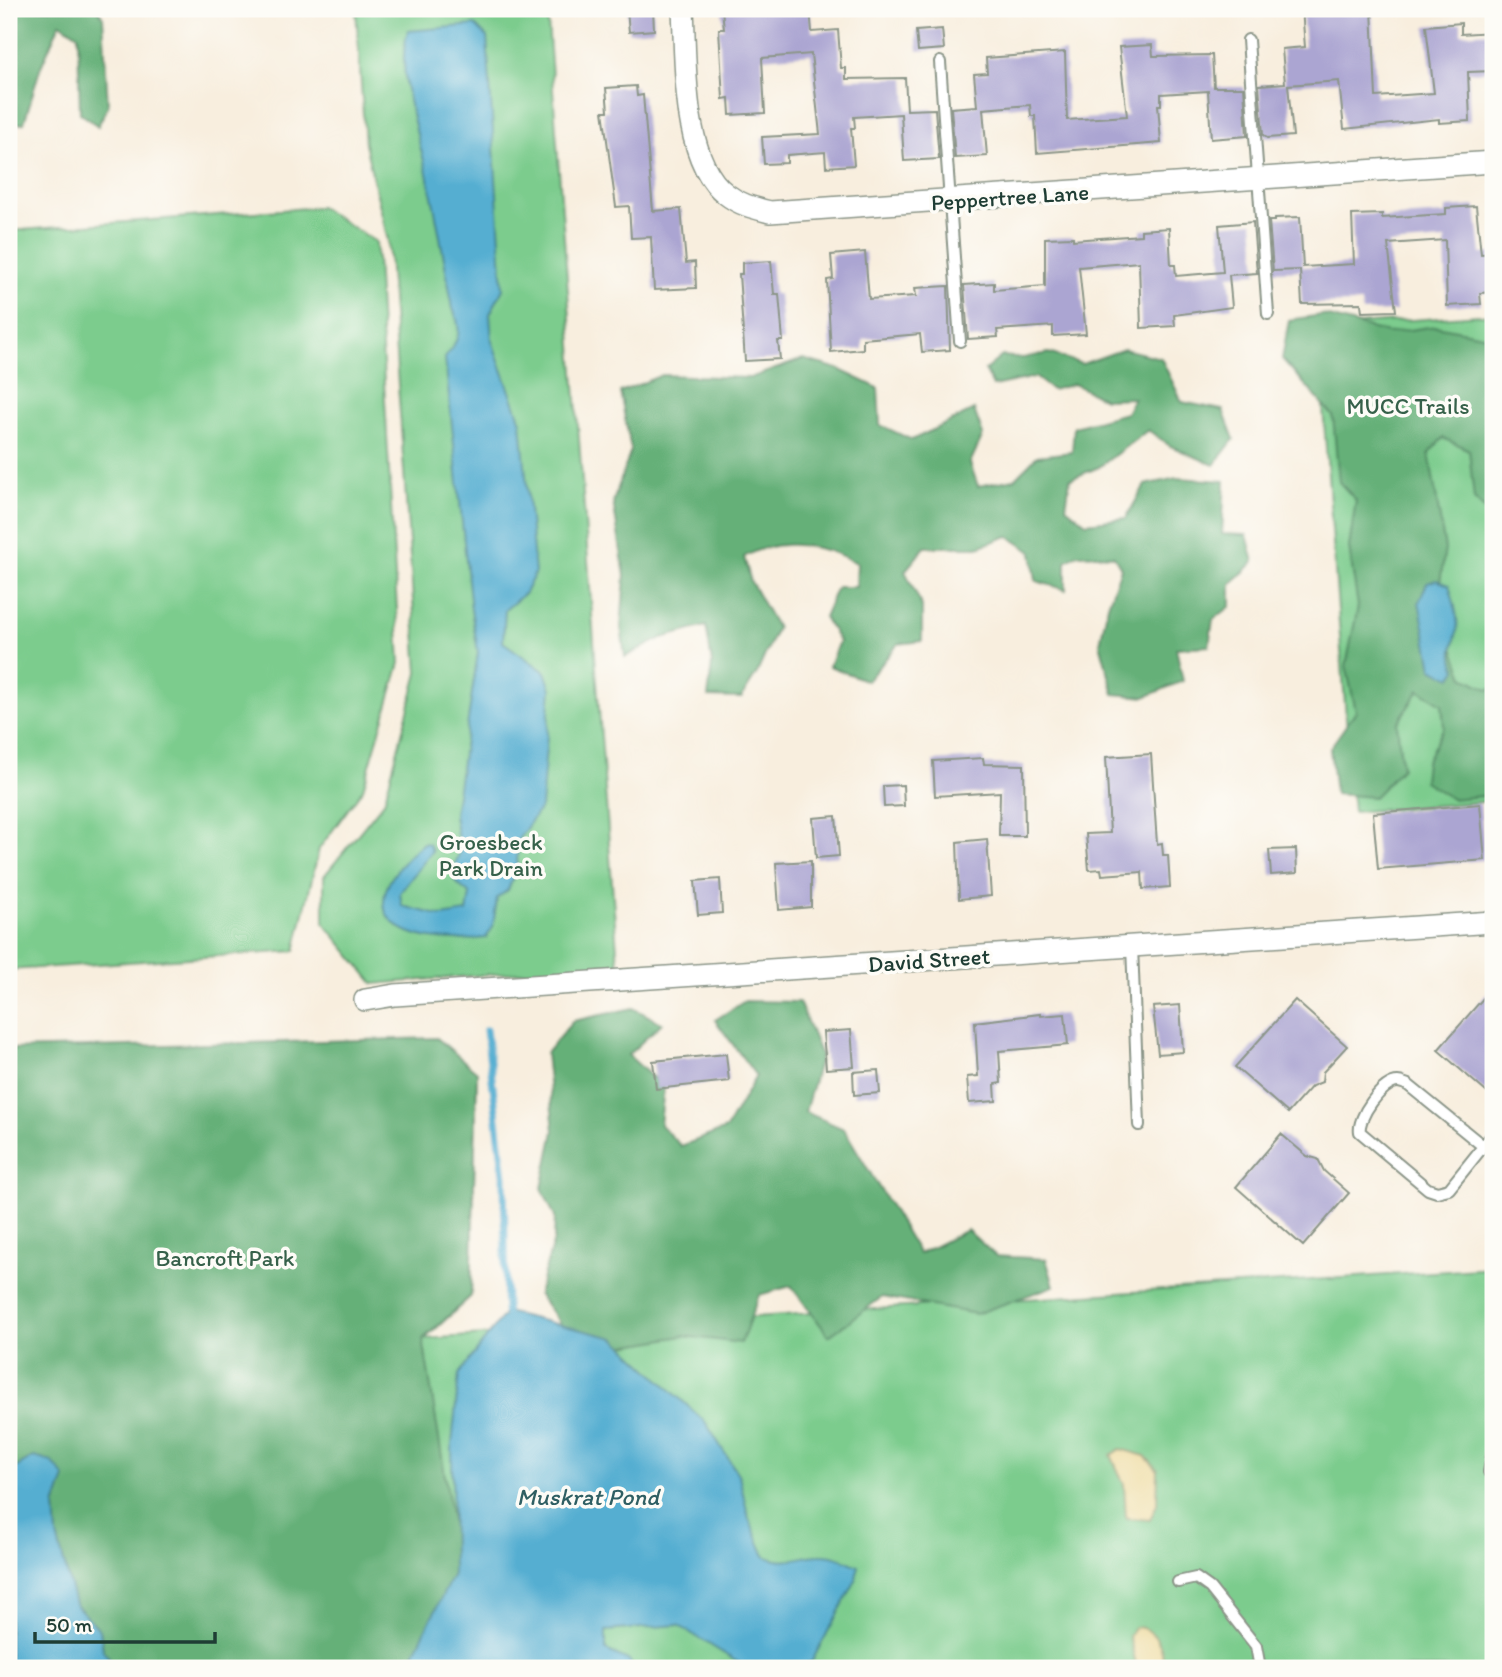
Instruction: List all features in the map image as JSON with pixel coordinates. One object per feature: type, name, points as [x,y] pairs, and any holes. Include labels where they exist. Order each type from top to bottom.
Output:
[{"type":"street","name":"Peppertree Lane","points":[[683,9],[693,131],[708,173],[723,192],[744,206],[770,212],[1493,162]]},
{"type":"street","name":"David Street","points":[[365,1000],[594,981],[1493,922]]},
{"type":"lane","points":[[1248,40],[1268,314]]},
{"type":"lane","points":[[940,62],[960,341]]},
{"type":"lane","points":[[1132,946],[1139,1125]]},
{"type":"lane","points":[[1483,1146],[1408,1085],[1398,1082],[1388,1085],[1361,1116],[1358,1124],[1360,1132],[1428,1189],[1437,1192],[1449,1189],[1493,1134]]},
{"type":"lane","points":[[1489,1472],[1493,1450]]},
{"type":"lane","points":[[1178,1582],[1196,1578],[1210,1588],[1257,1648],[1259,1668]]},
{"type":"green space","points":[[9,9],[98,9],[103,17],[108,106],[98,126],[80,113],[78,35],[60,23],[40,69],[24,123],[9,125]]},
{"type":"green space","name":"Groesbeck Park Drain","points":[[356,9],[547,9],[618,964],[374,984],[324,923],[324,876],[384,802],[418,673],[388,241],[365,144]]},
{"type":"green space","points":[[320,207],[376,242],[400,663],[363,789],[319,849],[295,951],[9,970],[9,231]]},
{"type":"green space","name":"MUCC Trails","points":[[1493,314],[1493,801],[1353,812],[1317,327]]},
{"type":"green space","name":"MUCC Trails","points":[[1322,315],[1388,333],[1436,326],[1493,337],[1493,518],[1474,499],[1469,450],[1443,438],[1429,453],[1445,549],[1437,604],[1464,677],[1489,690],[1493,688],[1493,795],[1452,799],[1424,781],[1426,762],[1444,727],[1442,704],[1419,690],[1397,724],[1402,768],[1374,797],[1335,794],[1330,748],[1356,711],[1346,666],[1358,606],[1349,548],[1356,500],[1339,482],[1333,416],[1282,359],[1289,320]]},
{"type":"green space","points":[[1124,349],[1161,358],[1182,402],[1223,410],[1234,439],[1214,465],[1170,446],[1148,430],[1099,467],[1070,479],[1066,507],[1086,523],[1126,518],[1145,485],[1177,478],[1225,481],[1222,534],[1247,535],[1254,562],[1231,584],[1231,606],[1213,620],[1209,646],[1176,648],[1183,681],[1145,697],[1114,694],[1100,643],[1108,605],[1121,568],[1114,556],[1078,554],[1066,561],[1066,590],[1036,581],[1032,552],[1008,536],[978,547],[925,547],[905,571],[922,606],[922,641],[898,644],[867,681],[829,666],[839,641],[824,617],[837,587],[856,587],[857,563],[830,552],[801,545],[772,547],[744,557],[751,582],[777,628],[757,673],[741,698],[708,697],[712,663],[706,626],[662,638],[625,657],[621,627],[625,576],[613,502],[631,450],[620,392],[662,375],[750,378],[803,359],[838,369],[878,388],[880,425],[912,440],[974,410],[983,435],[970,463],[978,486],[1014,479],[1037,456],[1072,452],[1074,427],[1126,413],[1134,398],[1104,399],[1074,384],[1052,390],[1035,377],[993,386],[985,370],[1002,356],[1023,358],[1049,353],[1082,364]]},
{"type":"green space","points":[[1493,518],[1493,584],[1482,575]]},
{"type":"green space","points":[[745,1001],[799,1002],[821,1055],[805,1112],[844,1129],[919,1254],[967,1230],[996,1256],[1046,1259],[1054,1286],[976,1314],[882,1297],[829,1336],[791,1286],[759,1295],[741,1343],[683,1336],[612,1348],[562,1326],[538,1294],[554,1239],[555,1217],[542,1188],[554,1131],[546,1053],[573,1021],[633,1008],[662,1023],[628,1055],[664,1088],[660,1125],[681,1146],[726,1129],[756,1076],[715,1020]]},
{"type":"green space","name":"Bancroft Park","points":[[437,1038],[477,1072],[471,1296],[423,1339],[471,1638],[434,1668],[117,1668],[103,1650],[100,1630],[75,1604],[57,1536],[55,1506],[65,1477],[34,1457],[9,1472],[9,1049]]},
{"type":"green space","points":[[9,1049],[477,1072],[471,1296],[425,1339],[1493,1268],[1493,1668],[9,1668]]},
{"type":"sand","points":[[1120,1449],[1145,1456],[1158,1470],[1157,1504],[1150,1520],[1126,1518],[1124,1484],[1111,1455]]},
{"type":"sand","points":[[1134,1627],[1148,1631],[1158,1640],[1162,1654],[1161,1668],[1137,1668],[1129,1636]]},
{"type":"water","points":[[475,25],[487,37],[503,289],[490,314],[492,341],[521,422],[535,573],[525,593],[505,610],[503,642],[545,672],[551,689],[541,807],[518,840],[517,868],[508,890],[497,898],[493,927],[486,938],[457,940],[430,938],[408,932],[393,922],[385,908],[386,890],[398,868],[423,843],[429,844],[432,851],[400,893],[402,906],[442,916],[467,912],[470,894],[455,882],[453,870],[460,851],[454,815],[478,652],[471,609],[445,358],[454,346],[459,329],[404,65],[408,31]]},
{"type":"water","points":[[1436,580],[1449,585],[1456,614],[1457,631],[1453,654],[1457,670],[1451,678],[1432,668],[1419,602],[1427,583]]},
{"type":"water","name":"Muskrat Pond","points":[[506,1312],[615,1338],[706,1423],[739,1476],[749,1519],[765,1556],[786,1561],[825,1555],[859,1566],[855,1582],[812,1661],[800,1668],[747,1668],[678,1625],[606,1631],[606,1650],[628,1660],[635,1668],[407,1668],[453,1574],[452,1444],[459,1374]]},
{"type":"water","points":[[34,1457],[52,1462],[65,1477],[55,1506],[57,1536],[75,1604],[100,1630],[103,1650],[117,1668],[9,1668],[9,1472]]},
{"type":"building","points":[[627,9],[653,9],[654,30],[629,32]]},
{"type":"building","points":[[722,9],[810,9],[812,32],[838,30],[841,68],[846,68],[846,79],[905,78],[907,110],[935,109],[939,159],[904,161],[901,114],[854,117],[855,128],[851,128],[854,165],[826,167],[825,152],[787,155],[787,163],[764,164],[762,137],[820,134],[811,54],[762,58],[765,113],[730,115],[729,98],[723,99],[719,29],[724,29]]},
{"type":"building","points":[[1302,9],[1372,9],[1376,97],[1434,93],[1426,26],[1461,23],[1461,34],[1493,32],[1493,71],[1468,72],[1470,121],[1439,123],[1439,119],[1344,129],[1339,81],[1288,85],[1293,136],[1267,138],[1263,135],[1259,85],[1285,83],[1282,49],[1305,47]]},
{"type":"building","points":[[942,29],[944,49],[918,51],[916,31]]},
{"type":"building","points":[[1152,45],[1153,56],[1212,55],[1214,87],[1244,87],[1247,136],[1211,139],[1208,91],[1161,94],[1161,105],[1158,105],[1161,143],[1037,153],[1035,116],[1031,116],[1030,105],[983,109],[987,156],[955,158],[951,108],[977,106],[974,74],[987,73],[986,58],[1065,52],[1067,120],[1127,116],[1119,47]]},
{"type":"building","points":[[636,86],[637,96],[643,95],[653,211],[681,209],[686,263],[695,262],[696,288],[654,290],[651,237],[631,238],[629,206],[616,207],[603,111],[608,111],[606,88]]},
{"type":"building","points":[[1476,206],[1481,254],[1493,253],[1493,292],[1480,293],[1481,304],[1447,306],[1445,240],[1388,244],[1396,311],[1362,312],[1361,303],[1302,304],[1300,270],[1273,271],[1269,221],[1275,221],[1275,218],[1300,217],[1303,267],[1354,264],[1352,215],[1382,214],[1382,218],[1446,214],[1446,208]]},
{"type":"building","points":[[1253,222],[1257,273],[1229,275],[1232,307],[1174,315],[1175,326],[1141,328],[1139,262],[1079,267],[1086,334],[1053,336],[1053,326],[997,330],[998,337],[968,339],[964,285],[994,283],[994,290],[1045,286],[1045,238],[1073,237],[1073,240],[1141,235],[1141,230],[1169,228],[1171,265],[1175,265],[1176,276],[1223,272],[1219,225]]},
{"type":"building","points":[[865,252],[869,299],[916,296],[915,288],[948,286],[950,350],[922,352],[920,334],[863,339],[863,349],[831,352],[827,280],[833,279],[831,255]]},
{"type":"building","points":[[771,261],[774,294],[779,294],[783,341],[778,341],[780,359],[745,361],[739,274],[742,274],[742,263]]},
{"type":"building","points":[[1151,754],[1157,844],[1162,843],[1163,855],[1168,855],[1170,887],[1143,889],[1142,872],[1102,875],[1101,869],[1089,870],[1086,834],[1110,833],[1106,757]]},
{"type":"building","points":[[983,758],[984,764],[1024,765],[1025,836],[999,836],[1000,792],[935,796],[933,761]]},
{"type":"building","points":[[903,785],[904,806],[884,807],[883,786]]},
{"type":"building","points":[[1480,804],[1485,860],[1378,869],[1373,813]]},
{"type":"building","points":[[836,816],[839,856],[816,858],[813,818]]},
{"type":"building","points":[[987,839],[991,896],[959,899],[957,842]]},
{"type":"building","points":[[1296,849],[1297,873],[1271,875],[1269,850]]},
{"type":"building","points":[[811,861],[811,907],[779,910],[776,863]]},
{"type":"building","points":[[720,879],[722,913],[698,915],[695,881]]},
{"type":"building","points":[[1493,987],[1493,1098],[1438,1050]]},
{"type":"building","points":[[1295,1000],[1347,1046],[1323,1072],[1322,1082],[1312,1086],[1288,1113],[1235,1067]]},
{"type":"building","points":[[1180,1005],[1183,1052],[1158,1054],[1153,1007]]},
{"type":"building","points":[[1040,1014],[1065,1014],[1068,1045],[999,1051],[1001,1083],[995,1084],[996,1101],[969,1103],[967,1077],[978,1076],[975,1022]]},
{"type":"building","points":[[851,1030],[854,1067],[826,1069],[823,1032]]},
{"type":"building","points":[[726,1054],[729,1081],[656,1089],[653,1061]]},
{"type":"building","points":[[878,1070],[880,1093],[854,1095],[853,1072]]},
{"type":"building","points":[[1281,1134],[1307,1156],[1318,1159],[1324,1171],[1349,1193],[1303,1246],[1236,1187]]},
{"type":"waterway","points":[[486,1030],[504,1177],[506,1312]]}]
